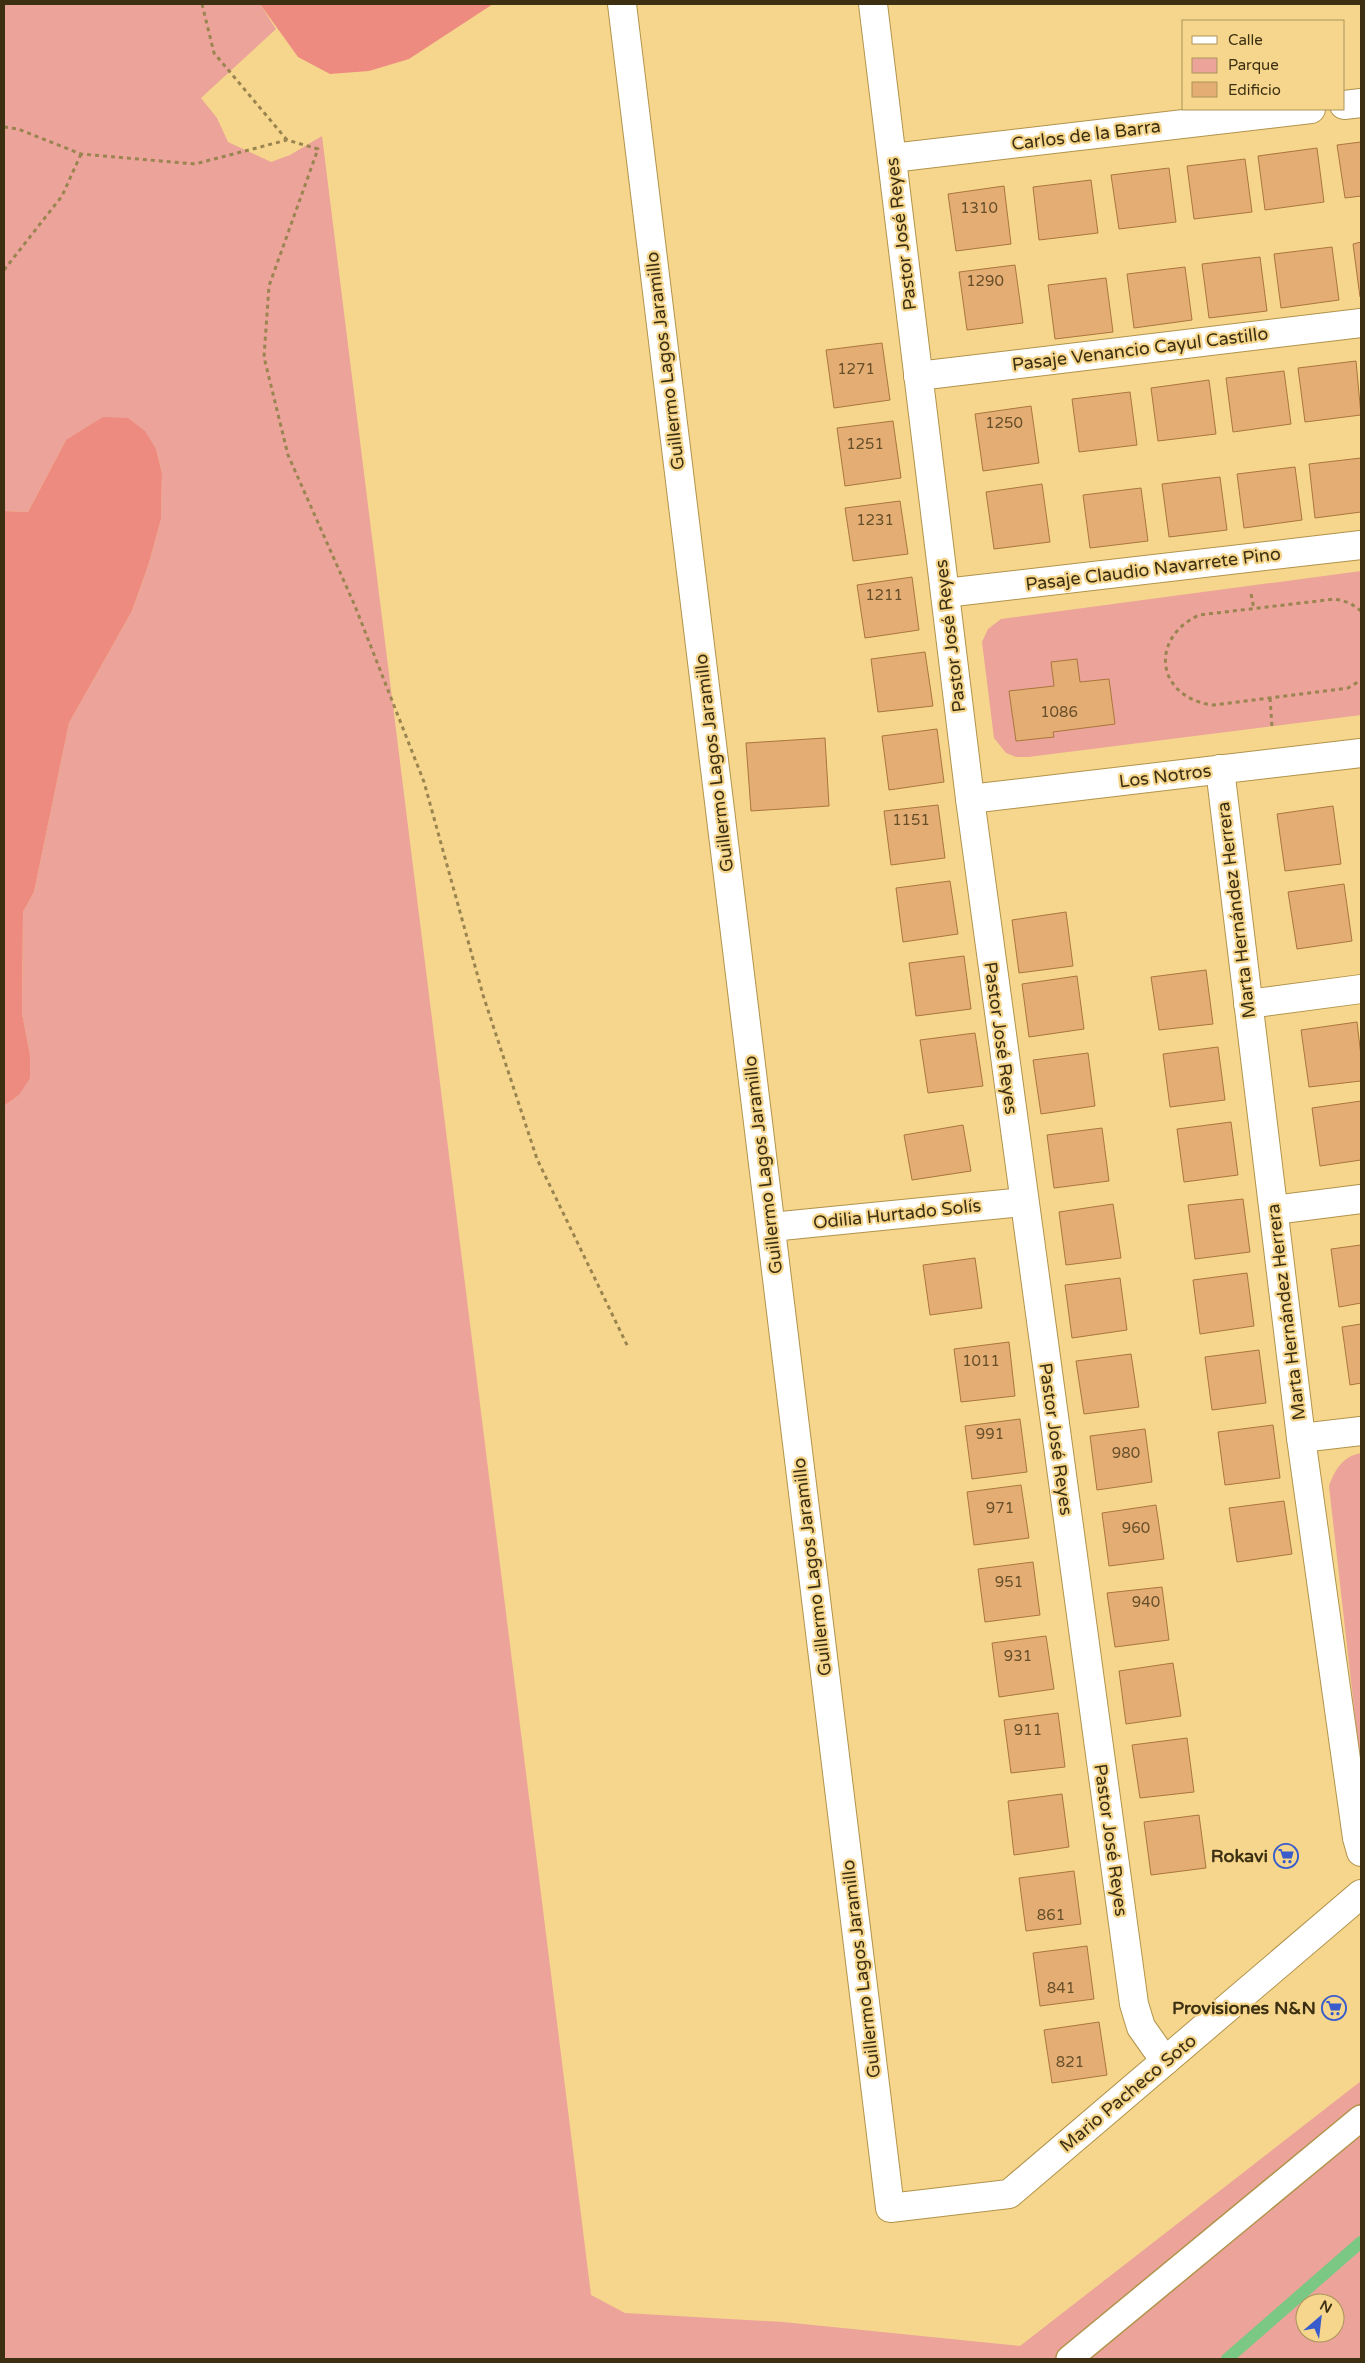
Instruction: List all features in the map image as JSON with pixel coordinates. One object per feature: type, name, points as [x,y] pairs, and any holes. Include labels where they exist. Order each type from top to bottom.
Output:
[{"type":"street","name":"Guillermo Lagos Jaramillo","points":[[622,4],[890,2208],[1009,2194]]},
{"type":"street","name":"Pastor José Reyes","points":[[873,4],[970,799],[1023,1202],[1134,2004],[1141,2027],[1165,2062]]},
{"type":"street","points":[[1345,105],[1361,103]]},
{"type":"street","name":"Carlos de la Barra","points":[[892,158],[1302,110]]},
{"type":"street","name":"Pasaje Venancio Cayul Castillo","points":[[918,376],[1361,323]]},
{"type":"street","name":"Pasaje Claudio Navarrete Pino","points":[[945,593],[1361,545]]},
{"type":"street","name":"Los Notros","points":[[970,799],[1361,753]]},
{"type":"street","name":"Marta Hernández Herrera","points":[[1220,770],[1301,1438],[1357,1838],[1361,1852]]},
{"type":"street","points":[[1248,1004],[1361,988]]},
{"type":"street","points":[[1274,1210],[1361,1199]]},
{"type":"street","name":"Odilia Hurtado Solís","points":[[771,1226],[1023,1202]]},
{"type":"street","points":[[1301,1438],[1361,1431]]},
{"type":"street","name":"Mario Pacheco Soto","points":[[1009,2194],[1361,1894]]},
{"type":"lane","points":[[1069,2359],[1361,2118]]},
{"type":"path","points":[[202,4],[214,53],[287,140]]},
{"type":"path","points":[[4,127],[18,129],[81,154],[194,164],[287,140],[318,149],[269,286],[264,357],[288,455],[355,606],[424,782],[483,995],[537,1159],[628,1347]]},
{"type":"path","points":[[4,270],[62,196],[81,154]]},
{"type":"path","points":[[1361,611],[1350,603],[1335,599],[1199,615],[1185,621],[1175,631],[1168,644],[1165,658],[1167,673],[1179,691],[1197,703],[1213,705],[1348,688],[1361,680]]},
{"type":"green space","points":[[4,4],[260,4],[276,29],[201,98],[217,118],[228,142],[271,162],[290,155],[322,136],[591,2295],[625,2313],[783,2322],[1020,2346],[1361,2081],[1361,2359],[4,2359],[4,1106],[19,1095],[30,1055],[22,1013],[23,912],[34,892],[69,723],[132,611],[149,563],[161,519],[162,473],[156,449],[66,440],[28,512],[4,511]]},
{"type":"green space","points":[[1361,571],[1361,715],[1028,757],[1016,757],[1006,753],[994,738],[982,642],[988,629],[1001,619]]},
{"type":"green space","points":[[1361,1453],[1361,1770],[1329,1486],[1340,1465],[1349,1457]]},
{"type":"shaded area","points":[[260,4],[493,4],[409,59],[369,71],[330,74],[298,57]]},
{"type":"shaded area","points":[[103,417],[128,418],[145,431],[156,449],[162,473],[161,519],[149,563],[132,611],[69,723],[34,892],[23,912],[22,1013],[30,1055],[30,1078],[19,1095],[4,1106],[4,511],[28,512],[66,440]]},
{"type":"building","points":[[1361,142],[1361,196],[1345,198],[1337,145]]},
{"type":"building","points":[[1317,148],[1324,202],[1265,210],[1258,156]]},
{"type":"building","points":[[1245,159],[1252,212],[1194,219],[1187,166]]},
{"type":"building","points":[[1169,168],[1176,222],[1119,229],[1111,175]]},
{"type":"building","points":[[1091,180],[1098,233],[1039,240],[1033,187]]},
{"type":"building","points":[[1004,186],[1011,244],[956,251],[948,194]]},
{"type":"building","points":[[1361,242],[1361,296],[1360,297],[1353,244]]},
{"type":"building","points":[[1332,247],[1339,300],[1281,308],[1274,254]]},
{"type":"building","points":[[1260,257],[1267,311],[1209,318],[1202,264]]},
{"type":"building","points":[[1015,265],[1023,323],[967,330],[959,272]]},
{"type":"building","points":[[1185,267],[1192,320],[1134,328],[1127,274]]},
{"type":"building","points":[[1106,278],[1113,332],[1055,339],[1048,285]]},
{"type":"building","points":[[882,343],[890,400],[834,408],[826,350]]},
{"type":"building","points":[[1356,361],[1361,415],[1305,422],[1298,368]]},
{"type":"building","points":[[1284,371],[1291,424],[1233,432],[1226,378]]},
{"type":"building","points":[[1209,380],[1216,434],[1158,441],[1151,388]]},
{"type":"building","points":[[1130,392],[1137,445],[1079,452],[1072,399]]},
{"type":"building","points":[[1031,406],[1039,463],[983,471],[975,414]]},
{"type":"building","points":[[893,421],[901,478],[845,486],[837,428]]},
{"type":"building","points":[[1361,458],[1361,512],[1315,518],[1309,464]]},
{"type":"building","points":[[1295,467],[1302,520],[1244,528],[1237,474]]},
{"type":"building","points":[[1220,477],[1227,530],[1169,537],[1162,484]]},
{"type":"building","points":[[1042,484],[1050,542],[994,549],[986,492]]},
{"type":"building","points":[[1141,488],[1148,541],[1090,548],[1083,495]]},
{"type":"building","points":[[900,501],[908,554],[853,561],[845,508]]},
{"type":"building","points":[[912,577],[919,630],[865,638],[857,585]]},
{"type":"building","points":[[925,652],[933,706],[878,712],[871,659]]},
{"type":"building","points":[[1077,659],[1080,682],[1109,679],[1115,724],[1053,732],[1054,737],[1016,741],[1009,691],[1054,686],[1051,662]]},
{"type":"building","points":[[937,729],[944,782],[889,790],[882,736]]},
{"type":"building","points":[[825,738],[829,806],[751,811],[746,743]]},
{"type":"building","points":[[938,805],[945,858],[891,865],[884,811]]},
{"type":"building","points":[[1333,806],[1341,864],[1285,871],[1277,814]]},
{"type":"building","points":[[950,881],[958,934],[903,942],[896,888]]},
{"type":"building","points":[[1344,884],[1352,941],[1297,949],[1288,892]]},
{"type":"building","points":[[1066,912],[1073,966],[1019,973],[1012,920]]},
{"type":"building","points":[[964,956],[971,1009],[916,1016],[909,963]]},
{"type":"building","points":[[1206,970],[1213,1024],[1159,1030],[1151,977]]},
{"type":"building","points":[[1077,976],[1084,1029],[1029,1037],[1022,984]]},
{"type":"building","points":[[1357,1022],[1361,1056],[1361,1081],[1309,1087],[1301,1030]]},
{"type":"building","points":[[975,1033],[983,1086],[928,1093],[920,1040]]},
{"type":"building","points":[[1218,1047],[1225,1100],[1170,1107],[1163,1054]]},
{"type":"building","points":[[1088,1053],[1095,1106],[1041,1114],[1033,1060]]},
{"type":"building","points":[[1361,1101],[1361,1160],[1320,1166],[1312,1108]]},
{"type":"building","points":[[1231,1122],[1238,1175],[1184,1182],[1177,1129]]},
{"type":"building","points":[[963,1125],[971,1171],[912,1180],[904,1135]]},
{"type":"building","points":[[1102,1128],[1109,1181],[1054,1188],[1047,1135]]},
{"type":"building","points":[[1243,1199],[1250,1252],[1195,1259],[1188,1205]]},
{"type":"building","points":[[1113,1204],[1121,1258],[1066,1265],[1059,1212]]},
{"type":"building","points":[[1361,1245],[1361,1303],[1339,1307],[1331,1249]]},
{"type":"building","points":[[975,1258],[982,1308],[930,1315],[923,1265]]},
{"type":"building","points":[[1247,1273],[1254,1326],[1200,1334],[1193,1280]]},
{"type":"building","points":[[1120,1278],[1127,1330],[1072,1338],[1065,1285]]},
{"type":"building","points":[[1361,1324],[1361,1383],[1350,1385],[1342,1327]]},
{"type":"building","points":[[1009,1342],[1015,1396],[961,1402],[954,1349]]},
{"type":"building","points":[[1259,1350],[1266,1403],[1212,1410],[1205,1357]]},
{"type":"building","points":[[1131,1354],[1139,1407],[1084,1414],[1076,1361]]},
{"type":"building","points":[[1020,1419],[1027,1472],[972,1479],[965,1426]]},
{"type":"building","points":[[1273,1425],[1280,1478],[1225,1485],[1218,1432]]},
{"type":"building","points":[[1145,1429],[1152,1482],[1097,1490],[1090,1436]]},
{"type":"building","points":[[1021,1485],[1029,1538],[974,1545],[967,1492]]},
{"type":"building","points":[[1284,1501],[1292,1554],[1237,1562],[1229,1508]]},
{"type":"building","points":[[1156,1505],[1164,1559],[1109,1566],[1102,1513]]},
{"type":"building","points":[[1033,1562],[1040,1615],[985,1622],[978,1569]]},
{"type":"building","points":[[1162,1587],[1169,1640],[1115,1647],[1107,1593]]},
{"type":"building","points":[[1046,1636],[1054,1689],[999,1697],[992,1643]]},
{"type":"building","points":[[1173,1663],[1181,1716],[1126,1724],[1119,1671]]},
{"type":"building","points":[[1058,1713],[1065,1767],[1011,1773],[1004,1720]]},
{"type":"building","points":[[1187,1738],[1194,1792],[1140,1798],[1132,1745]]},
{"type":"building","points":[[1062,1794],[1069,1847],[1014,1855],[1008,1801]]},
{"type":"building","points":[[1199,1815],[1206,1868],[1151,1875],[1144,1822]]},
{"type":"building","points":[[1074,1871],[1081,1924],[1026,1931],[1019,1878]]},
{"type":"building","points":[[1087,1946],[1094,1999],[1040,2006],[1033,1953]]},
{"type":"building","points":[[1099,2022],[1107,2075],[1052,2083],[1044,2030]]},
{"type":"waterway","points":[[1227,2359],[1361,2242]]},
{"type":"place","name":"Rokavi","points":[[1286,1856]]},
{"type":"place","name":"Provisiones N&N","points":[[1334,2008]]}]
